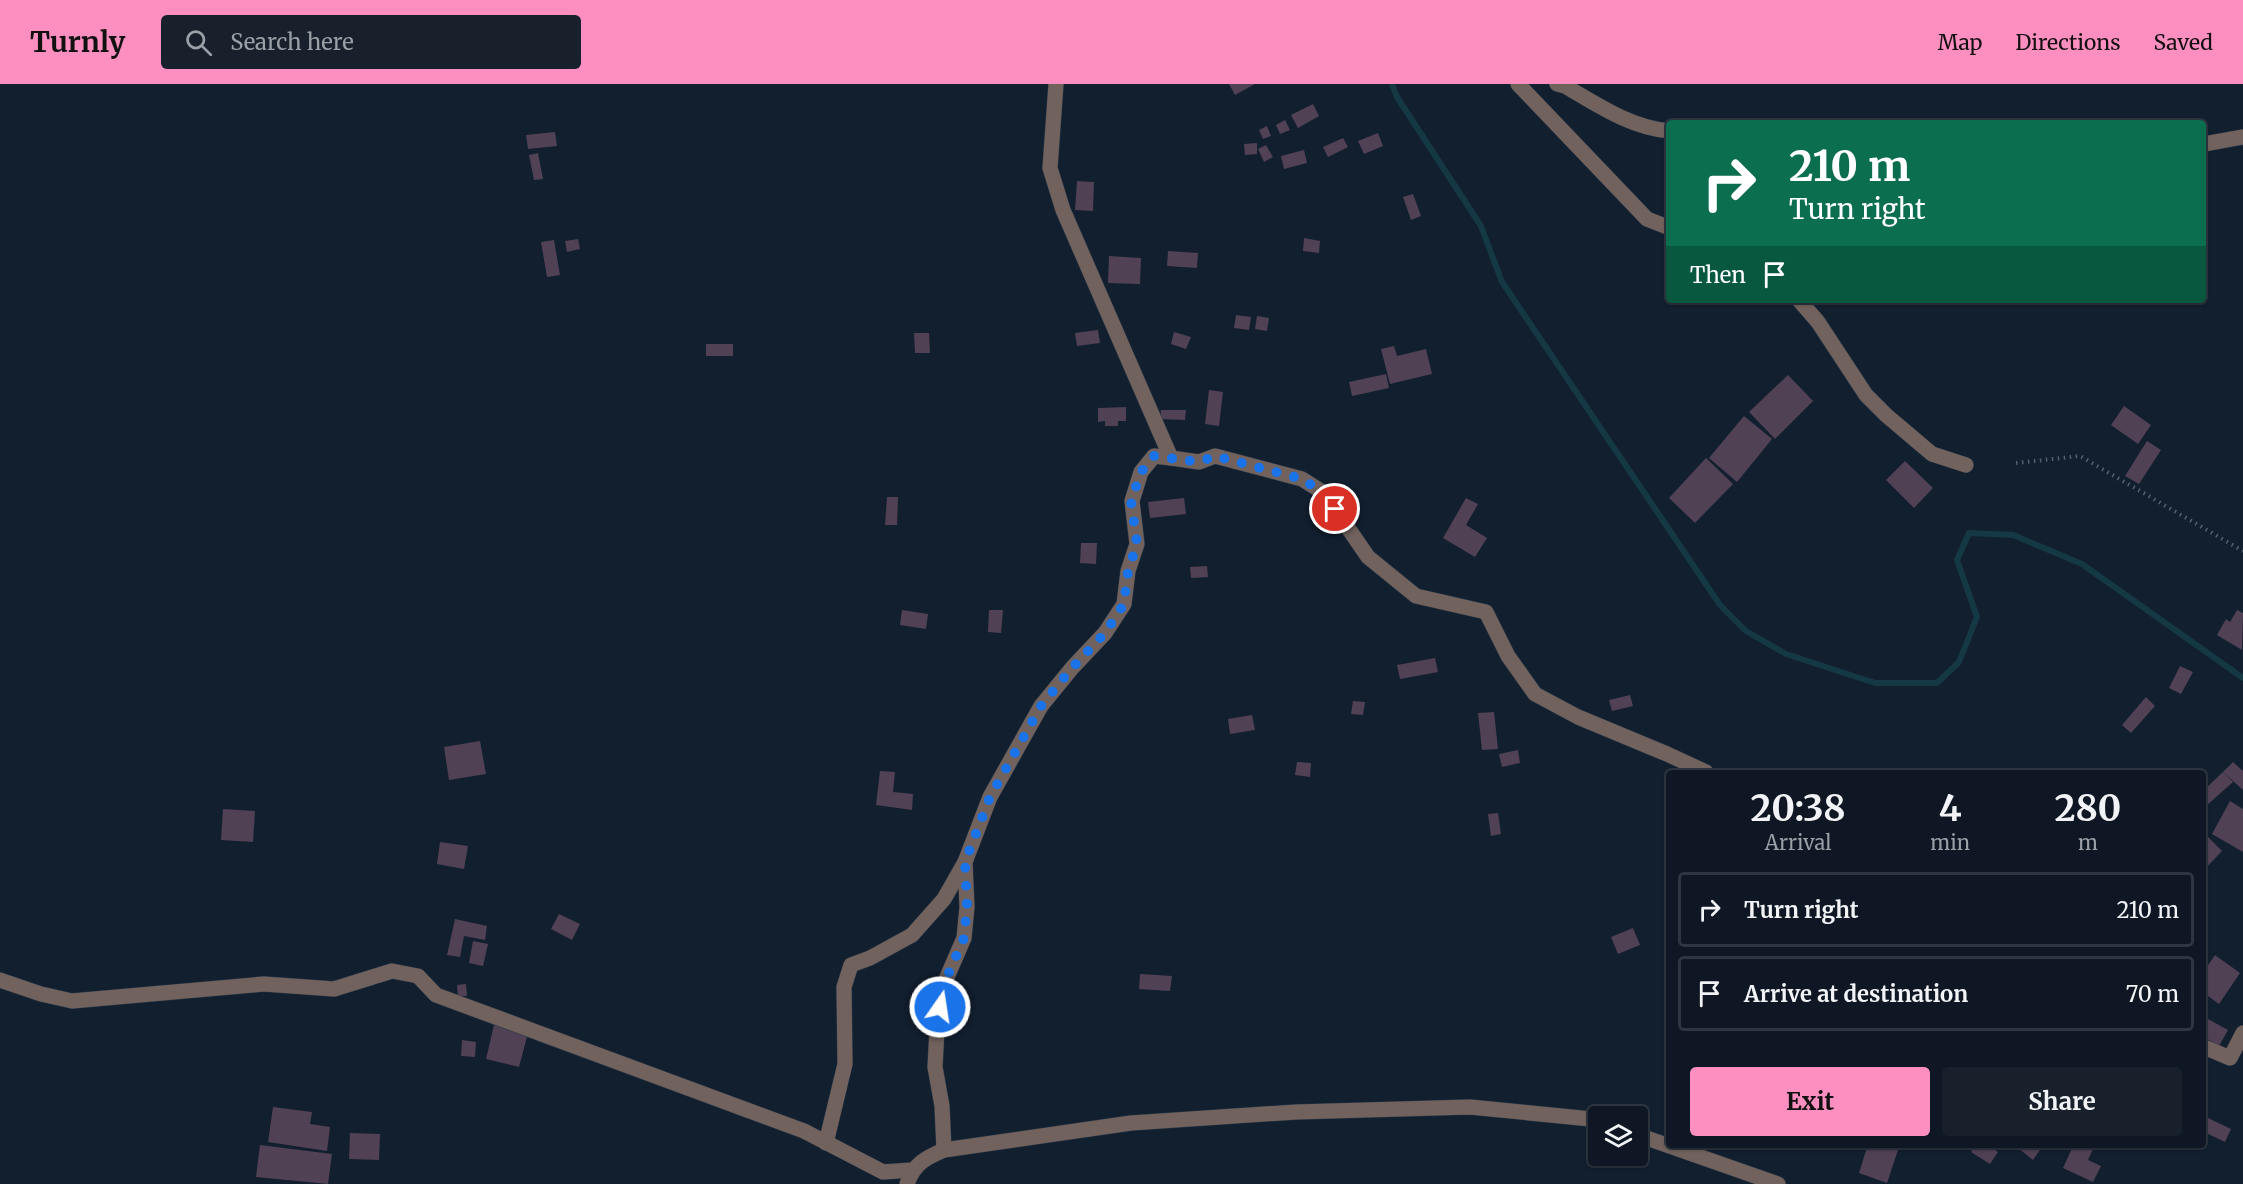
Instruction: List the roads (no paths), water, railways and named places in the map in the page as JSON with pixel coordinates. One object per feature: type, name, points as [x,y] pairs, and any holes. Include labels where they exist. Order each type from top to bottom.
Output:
[{"type":"street","points":[[1056,84],[1050,168],[1063,210],[1171,458]]},
{"type":"street","points":[[1518,84],[1647,219],[1666,226]]},
{"type":"street","points":[[1557,84],[1565,86],[1626,120],[1656,130],[1666,131]]},
{"type":"street","points":[[2206,144],[2243,137]]},
{"type":"street","points":[[1802,303],[1818,322],[1866,395],[1886,415],[1932,454],[1966,465]]},
{"type":"street","points":[[826,1143],[845,1064],[844,987],[851,965],[870,958],[912,935],[944,899],[965,862],[990,797],[1041,706],[1105,633],[1124,604],[1128,571],[1137,544],[1131,501],[1141,472],[1154,456],[1199,462],[1215,456],[1302,479],[1324,493],[1368,557],[1416,596],[1486,612],[1508,656],[1535,694],[1578,717],[1702,770]]},
{"type":"street","points":[[944,1150],[942,1106],[935,1067],[937,1029],[944,984],[964,938],[967,907],[965,862]]},
{"type":"street","points":[[0,980],[41,994],[72,1001],[264,984],[334,989],[392,971],[418,976],[436,995],[804,1131],[883,1172],[909,1177],[928,1156],[944,1150],[1131,1123],[1296,1112],[1470,1107],[1588,1119]]},
{"type":"street","points":[[2206,1048],[2230,1058],[2243,1033]]},
{"type":"street","points":[[1648,1138],[1666,1145]]},
{"type":"street","points":[[1675,1148],[1778,1184]]},
{"type":"waterway","points":[[1392,84],[1397,97],[1481,226],[1502,282],[1720,605],[1746,631],[1786,654],[1875,683],[1937,683],[1959,662],[1977,617],[1957,560],[1969,533],[2013,535],[2082,564],[2243,678]]}]
